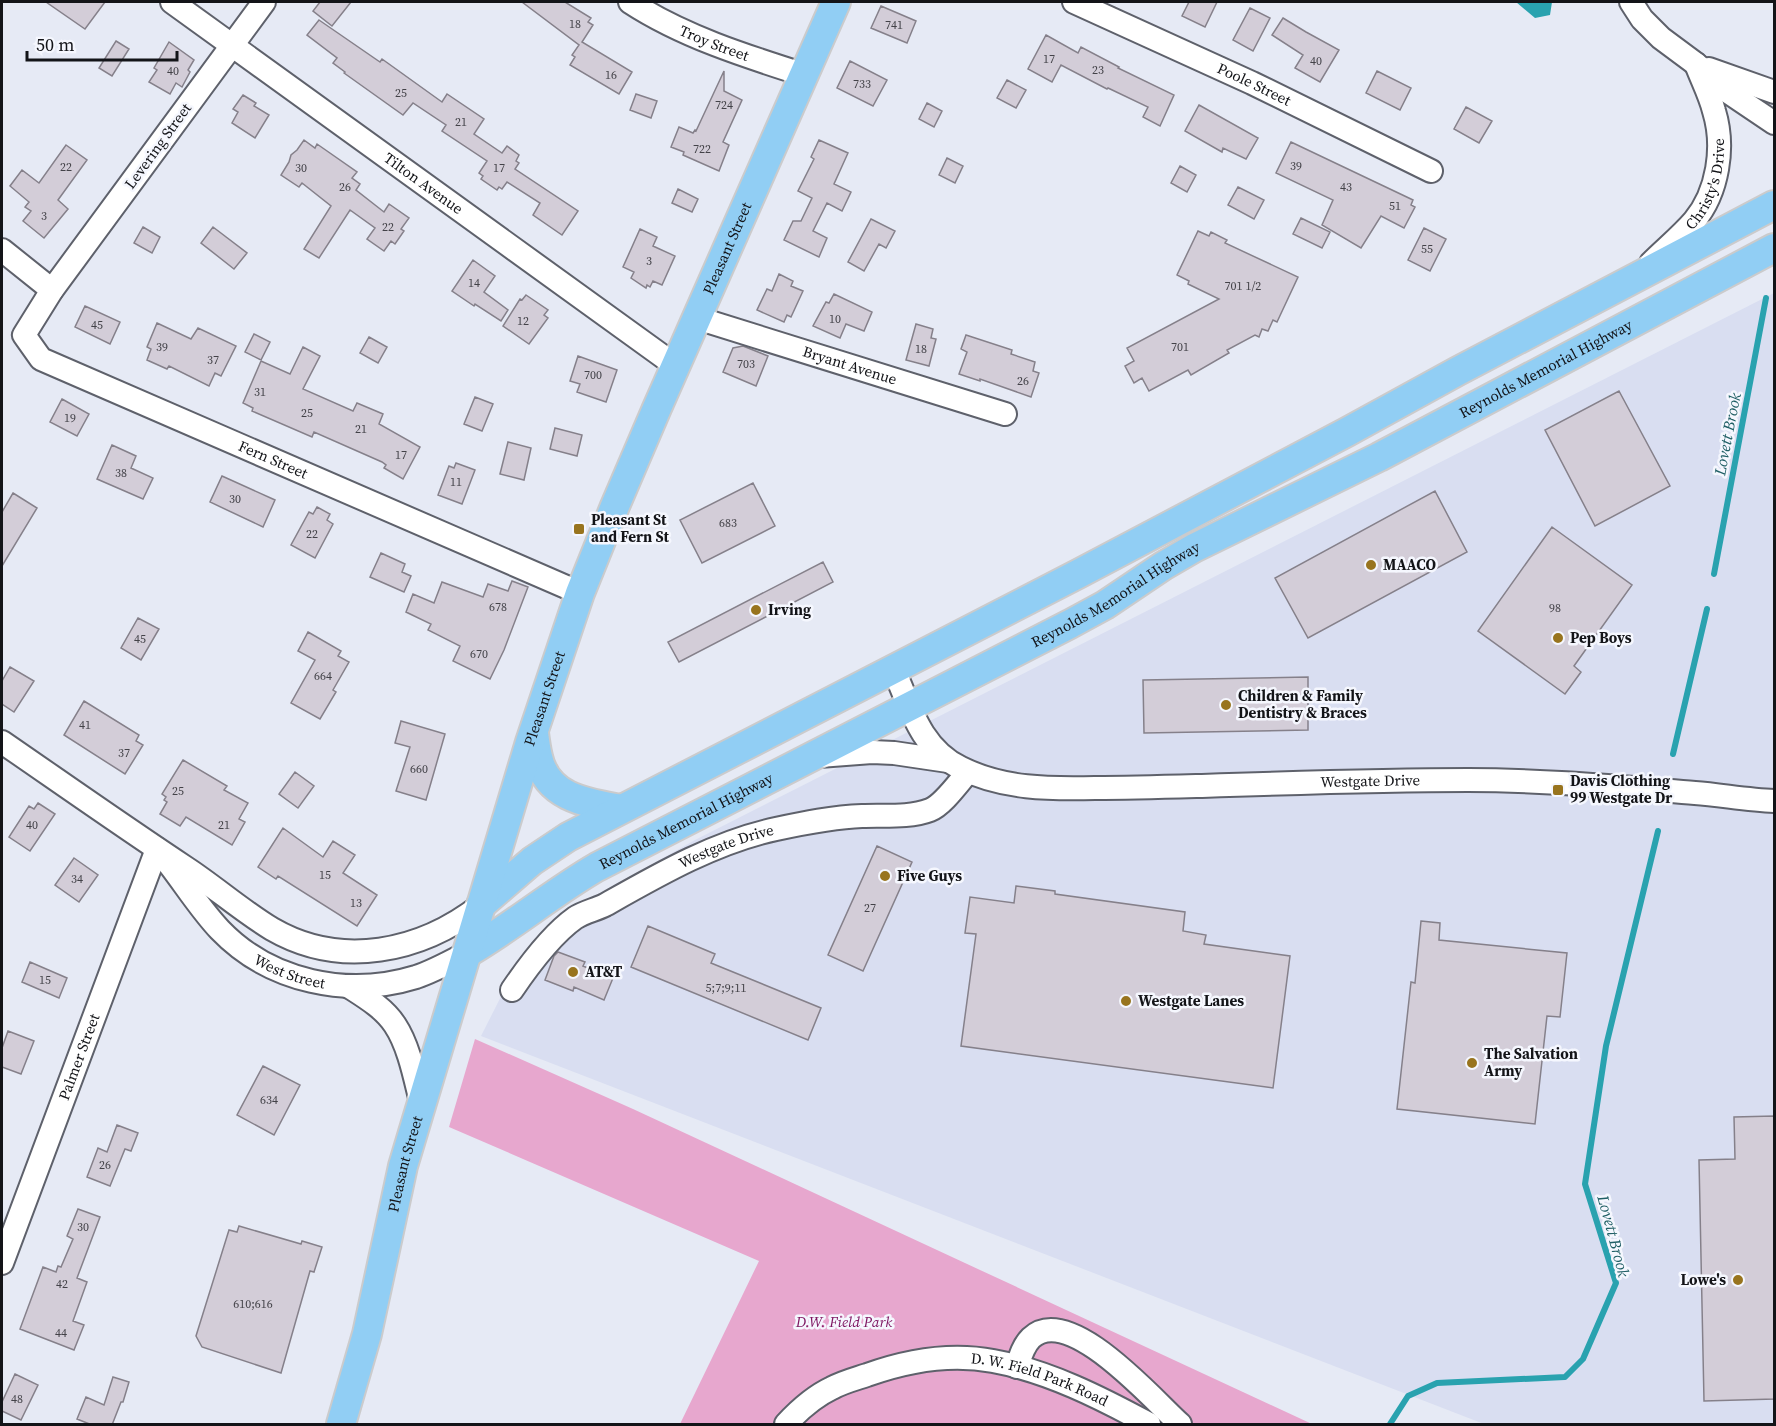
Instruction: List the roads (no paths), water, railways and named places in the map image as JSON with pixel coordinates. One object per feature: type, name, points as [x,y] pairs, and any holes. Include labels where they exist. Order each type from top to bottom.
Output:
[{"type":"main road","name":"Pleasant Street","points":[[341,1425],[367,1334],[402,1166],[534,730],[580,593],[615,506],[836,2]]},
{"type":"main road","points":[[481,904],[541,854],[568,837],[894,670],[1774,205]]},
{"type":"main road","name":"Reynolds Memorial Highway","points":[[467,954],[590,871],[1099,609],[1194,548],[1379,457],[1774,248]]},
{"type":"main road","points":[[534,730],[540,764],[557,789],[585,803],[621,809]]},
{"type":"street","name":"Tilton Avenue","points":[[172,2],[676,366]]},
{"type":"street","name":"Levering Street","points":[[52,290],[264,2]]},
{"type":"street","name":"Troy Street","points":[[630,2],[650,15],[695,36],[805,75]]},
{"type":"street","name":"Poole Street","points":[[1074,2],[1252,84],[1431,171]]},
{"type":"street","points":[[1631,2],[1642,19],[1661,38],[1728,92],[1774,123]]},
{"type":"street","points":[[1696,64],[1774,92]]},
{"type":"street","name":"Christy's Drive","points":[[1633,280],[1695,220],[1710,193],[1715,178],[1718,163],[1718,129],[1696,64]]},
{"type":"street","points":[[2,250],[52,290]]},
{"type":"street","name":"Fern Street","points":[[52,290],[24,335],[41,358],[580,593]]},
{"type":"street","name":"Bryant Avenue","points":[[697,318],[1005,414]]},
{"type":"street","name":"Westgate Drive","points":[[894,670],[923,735],[937,753],[968,772],[1000,782],[1046,789],[1365,781],[1512,781],[1561,782],[1774,801]]},
{"type":"street","name":"West Street","points":[[2,742],[206,881],[272,929],[306,944],[324,949],[361,952],[395,946],[444,928],[481,904]]},
{"type":"street","points":[[811,756],[872,752],[948,761]]},
{"type":"street","name":"Westgate Drive","points":[[512,990],[543,949],[576,917],[682,864],[749,836],[772,830],[837,818],[929,811],[944,799],[968,772]]},
{"type":"street","name":"West Street","points":[[157,849],[219,929],[246,952],[293,976],[348,986],[383,984],[415,977],[467,954]]},
{"type":"street","name":"Palmer Street","points":[[2,1263],[157,849]]},
{"type":"street","points":[[348,986],[379,1008],[394,1024],[404,1042],[422,1102]]},
{"type":"street","points":[[1017,1367],[1025,1345],[1032,1337],[1040,1332],[1051,1330],[1065,1332],[1118,1364],[1180,1425]]},
{"type":"street","name":"D. W. Field Park Road","points":[[786,1425],[798,1411],[831,1388],[886,1368],[925,1360],[972,1358],[993,1360],[1070,1386],[1103,1400],[1149,1425]]},
{"type":"water","points":[[1516,2],[1552,2],[1550,15],[1535,18]]},
{"type":"waterway","name":"Lovett Brook","points":[[1714,574],[1766,298]]},
{"type":"waterway","name":"Lovett Brook","points":[[1673,754],[1707,609]]},
{"type":"waterway","name":"Lovett Brook","points":[[1390,1424],[1408,1396],[1437,1383],[1565,1377],[1583,1359],[1616,1283],[1585,1184],[1606,1046],[1658,831]]},
{"type":"place","name":"Pleasant St and Fern St","points":[[579,529]]},
{"type":"place","name":"MAACO","points":[[1371,565]]},
{"type":"place","name":"Irving","points":[[756,610]]},
{"type":"place","name":"Pep Boys","points":[[1558,638]]},
{"type":"place","name":"Children & Family Dentistry & Braces","points":[[1226,705]]},
{"type":"place","name":"Davis Clothing 99 Westgate Dr","points":[[1558,790]]},
{"type":"place","name":"Five Guys","points":[[885,876]]},
{"type":"place","name":"AT&T","points":[[573,972]]},
{"type":"place","name":"Westgate Lanes","points":[[1126,1001]]},
{"type":"place","name":"The Salvation Army","points":[[1472,1063]]},
{"type":"place","name":"Lowe's","points":[[1738,1280]]},
{"type":"park label","name":"D.W. Field Park","points":[[844,1322]]}]
